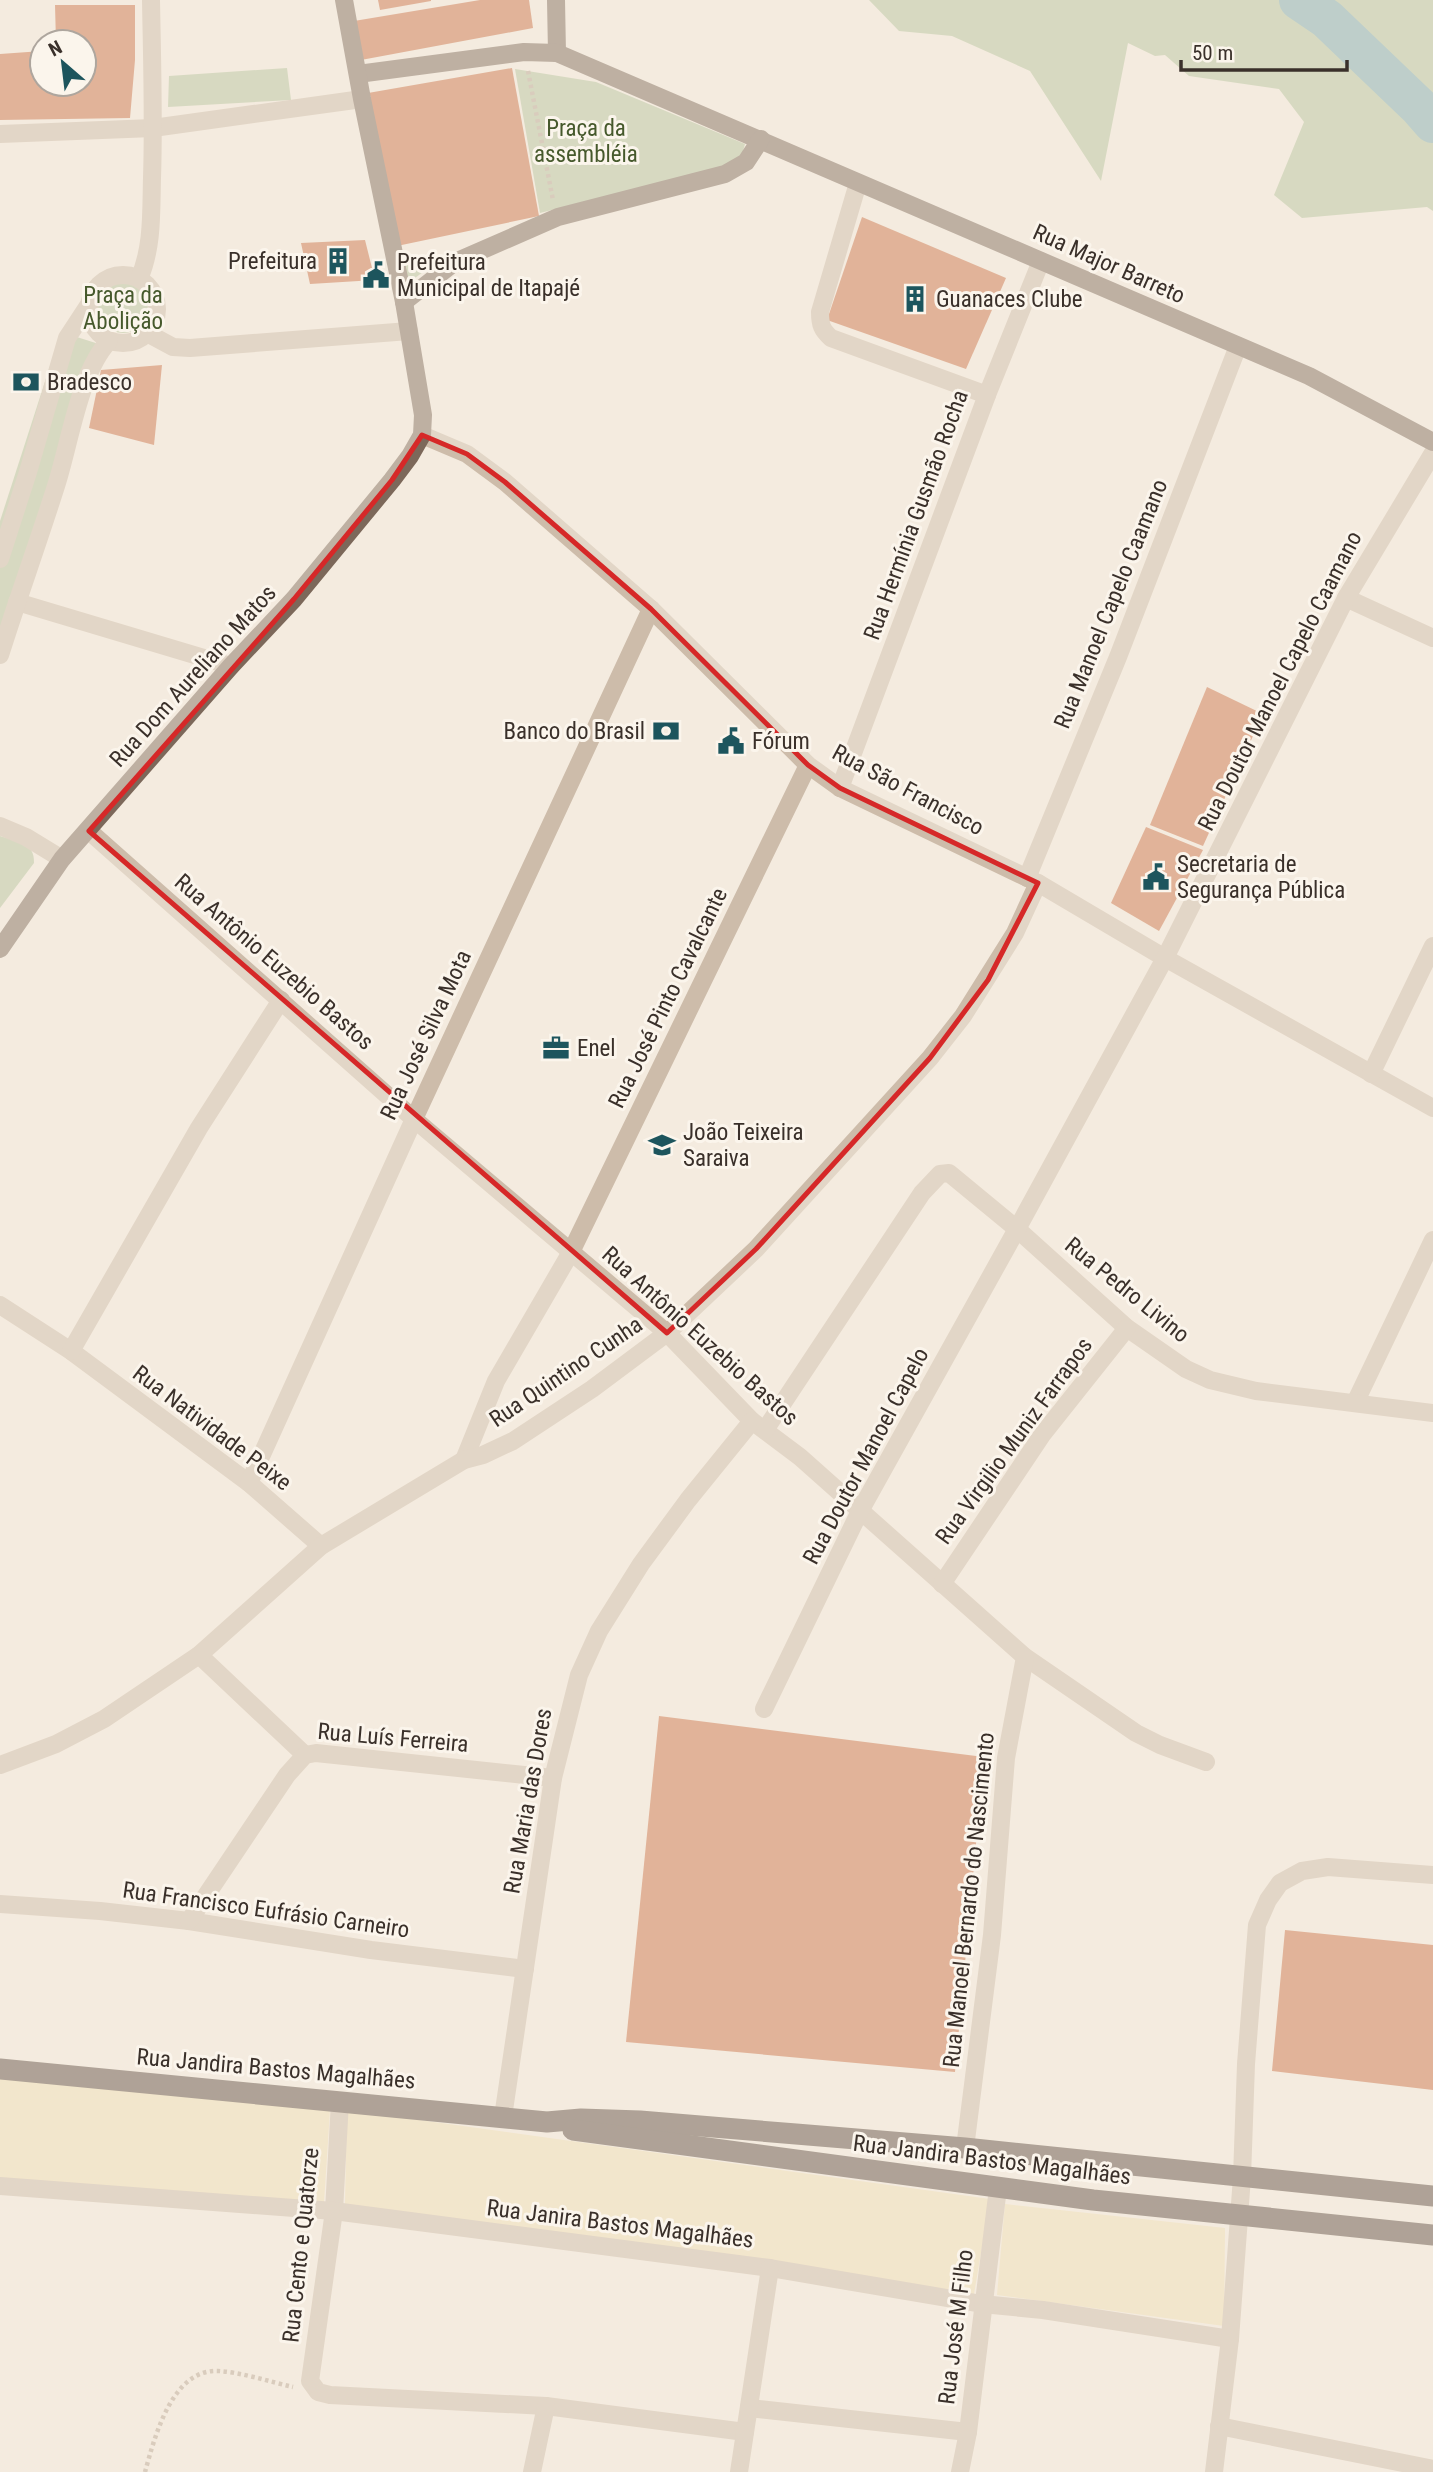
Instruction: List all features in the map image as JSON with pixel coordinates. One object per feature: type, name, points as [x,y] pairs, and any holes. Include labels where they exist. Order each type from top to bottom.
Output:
[{"type":"highway","name":"Rua Jandira Bastos Magalhães","points":[[0,2069],[547,2122],[578,2131],[618,2137],[998,2188],[1238,2217],[1433,2235]]},
{"type":"highway","name":"Rua Jandira Bastos Magalhães","points":[[547,2122],[580,2119],[640,2121],[965,2148],[1433,2196]]},
{"type":"main road","points":[[345,0],[362,99],[409,331],[423,415],[422,435]]},
{"type":"main road","points":[[358,74],[524,52],[557,53],[556,0]]},
{"type":"main road","name":"Rua Major Barreto","points":[[557,53],[1309,376],[1433,442]]},
{"type":"main road","points":[[404,303],[455,262],[558,217],[725,174],[746,162],[761,139]]},
{"type":"main road","name":"Rua Dom Aureliano Matos","points":[[0,949],[62,859],[312,578],[411,456],[422,435]]},
{"type":"street","points":[[139,279],[147,256],[150,230],[153,128],[151,0]]},
{"type":"street","points":[[0,134],[153,128],[362,99]]},
{"type":"street","points":[[858,183],[820,312],[820,324],[824,331],[831,338],[987,395]]},
{"type":"street","name":"Rua Hermínia Gusmão Rocha","points":[[840,788],[987,395],[1041,261]]},
{"type":"street","points":[[0,559],[67,338],[92,295],[107,279],[128,276],[139,279],[148,286],[157,306],[156,316],[147,333],[130,343],[109,341],[100,335],[93,327],[88,306]]},
{"type":"street","points":[[147,333],[173,347],[190,348],[409,331]]},
{"type":"street","points":[[0,655],[57,484],[89,373],[97,354],[109,341]]},
{"type":"street","name":"Rua Manoel Capelo Caamano","points":[[1033,881],[1238,346]]},
{"type":"street","name":"Rua São Francisco","points":[[422,435],[467,454],[505,482],[651,609],[808,765],[840,788],[1033,881],[1433,1108]]},
{"type":"street","name":"Rua Doutor Manoel Capelo Caamano","points":[[1017,1229],[1165,958],[1346,598],[1433,453]]},
{"type":"street","points":[[1346,598],[1433,638]]},
{"type":"street","points":[[17,602],[231,666]]},
{"type":"street","name":"Rua José Silva Mota","points":[[249,1483],[414,1119],[651,609]]},
{"type":"street","name":"Rua José Pinto Cavalcante","points":[[464,1460],[496,1381],[571,1252],[808,765]]},
{"type":"street","points":[[0,826],[26,837],[62,859]]},
{"type":"street","name":"Rua Antônio Euzebio Bastos","points":[[89,831],[414,1119],[667,1333],[758,1426],[800,1457],[1025,1657],[1136,1733],[1206,1762]]},
{"type":"street","name":"Rua Quintino Cunha","points":[[0,1765],[56,1744],[104,1718],[200,1655],[321,1546],[464,1460],[483,1455],[513,1441],[593,1389],[667,1333],[756,1249],[930,1058],[988,980],[1015,933],[1033,881]]},
{"type":"street","points":[[1371,1074],[1433,946]]},
{"type":"street","points":[[71,1351],[199,1128],[281,1000]]},
{"type":"street","name":"Rua Pedro Livino","points":[[940,1174],[948,1173],[958,1178],[1127,1328],[1186,1369],[1209,1381],[1256,1391],[1433,1413]]},
{"type":"street","name":"Rua Maria das Dores","points":[[503,2117],[553,1779],[579,1675],[599,1631],[672,1521],[758,1426],[922,1193],[940,1174]]},
{"type":"street","name":"Rua Doutor Manoel Capelo","points":[[764,1709],[860,1511],[1017,1229]]},
{"type":"street","points":[[1355,1403],[1433,1240]]},
{"type":"street","name":"Rua Natividade Peixe","points":[[0,1305],[71,1351],[249,1483],[321,1546]]},
{"type":"street","name":"Rua Virgilio Muniz Farrapos","points":[[942,1584],[1042,1435],[1127,1328]]},
{"type":"street","points":[[200,1655],[305,1755]]},
{"type":"street","name":"Rua Manoel Bernardo do Nascimento","points":[[965,2148],[992,1935],[1006,1758],[1025,1657]]},
{"type":"street","name":"Rua Luís Ferreira","points":[[190,1921],[287,1775],[305,1755],[323,1754],[553,1779]]},
{"type":"street","points":[[1214,2472],[1230,2339],[1242,2177],[1245,2064],[1257,1925],[1268,1900],[1280,1883],[1302,1871],[1328,1867],[1433,1875]]},
{"type":"street","name":"Rua Francisco Eufrásio Carneiro","points":[[0,1904],[190,1921],[371,1950],[525,1969]]},
{"type":"street","name":"Rua Cento e Quatorze","points":[[318,2392],[310,2381],[334,2211],[340,2101]]},
{"type":"street","name":"Rua Janira Bastos Magalhães","points":[[0,2186],[334,2211],[770,2268],[982,2304],[1043,2310],[1230,2339]]},
{"type":"street","name":"Rua José M Filho","points":[[960,2472],[968,2432],[998,2188]]},
{"type":"street","points":[[739,2472],[770,2268]]},
{"type":"street","points":[[318,2392],[546,2406],[745,2432]]},
{"type":"street","points":[[531,2472],[546,2406]]},
{"type":"street","points":[[749,2407],[968,2432]]},
{"type":"street","points":[[1219,2426],[1433,2469]]},
{"type":"path","points":[[524,52],[558,217]]},
{"type":"path","points":[[145,2472],[163,2415],[189,2378],[217,2371],[318,2392]]},
{"type":"highlighted area","points":[[422,435],[467,454],[505,482],[651,609],[808,765],[840,788],[1038,883],[988,980],[930,1058],[756,1249],[667,1333],[89,831],[294,599],[392,480]]},
{"type":"green space","points":[[869,0],[1433,0],[1433,211],[1427,207],[1302,218],[1274,195],[1304,122],[1279,89],[1189,76],[1165,55],[1155,56],[1128,43],[1101,181],[1030,71],[952,36],[899,31]]},
{"type":"green space","points":[[287,68],[291,100],[168,107],[169,76]]},
{"type":"green space","name":"Praça da assembléia","points":[[515,69],[596,82],[745,144],[740,162],[540,213]]},
{"type":"green space","points":[[399,250],[435,263],[403,287]]},
{"type":"green space","name":"Praça da Abolição","points":[[123,283],[141,290],[148,308],[141,326],[123,333],[105,326],[98,308],[105,290]]},
{"type":"green space","points":[[61,332],[102,345],[0,661],[0,521]]},
{"type":"green space","points":[[0,836],[28,847],[34,856],[34,863],[0,908]]},
{"type":"sand","points":[[0,2078],[330,2110],[324,2202],[0,2178]]},
{"type":"sand","points":[[347,2110],[990,2199],[974,2294],[345,2205]]},
{"type":"sand","points":[[1005,2204],[1225,2228],[1224,2326],[997,2295]]},
{"type":"building","points":[[378,0],[431,0],[431,1],[380,10]]},
{"type":"building","points":[[480,0],[529,0],[533,28],[361,60],[354,21]]},
{"type":"building","points":[[55,5],[135,5],[135,60],[130,118],[0,120],[0,54],[28,52],[28,98],[98,98],[98,28],[56,28]]},
{"type":"building","points":[[512,68],[539,216],[397,246],[368,93]]},
{"type":"building","name":"Guanaces Clube","points":[[862,217],[1006,278],[966,369],[827,320]]},
{"type":"building","name":"Prefeitura","points":[[365,240],[375,280],[310,284],[301,243]]},
{"type":"building","points":[[162,365],[154,445],[89,428],[101,370]]},
{"type":"building","points":[[1207,687],[1263,714],[1203,846],[1150,825]]},
{"type":"building","name":"Secretaria de Segurança Pública","points":[[1146,827],[1203,850],[1159,931],[1111,903]]},
{"type":"building","points":[[659,1716],[984,1757],[955,2072],[626,2042]]},
{"type":"building","points":[[1285,1930],[1433,1945],[1433,2090],[1272,2071]]},
{"type":"waterway","points":[[1299,0],[1327,19],[1433,123]]},
{"type":"place","name":"Prefeitura","points":[[338,261]]},
{"type":"place","name":"Prefeitura Municipal de Itapajé","points":[[376,275]]},
{"type":"place","name":"Guanaces Clube","points":[[915,299]]},
{"type":"place","name":"Bradesco","points":[[26,382]]},
{"type":"place","name":"Banco do Brasil","points":[[666,731]]},
{"type":"place","name":"Fórum","points":[[731,741]]},
{"type":"place","name":"Secretaria de Segurança Pública","points":[[1156,877]]},
{"type":"place","name":"Enel","points":[[556,1048]]},
{"type":"place","name":"João Teixeira Saraiva","points":[[662,1145]]}]
